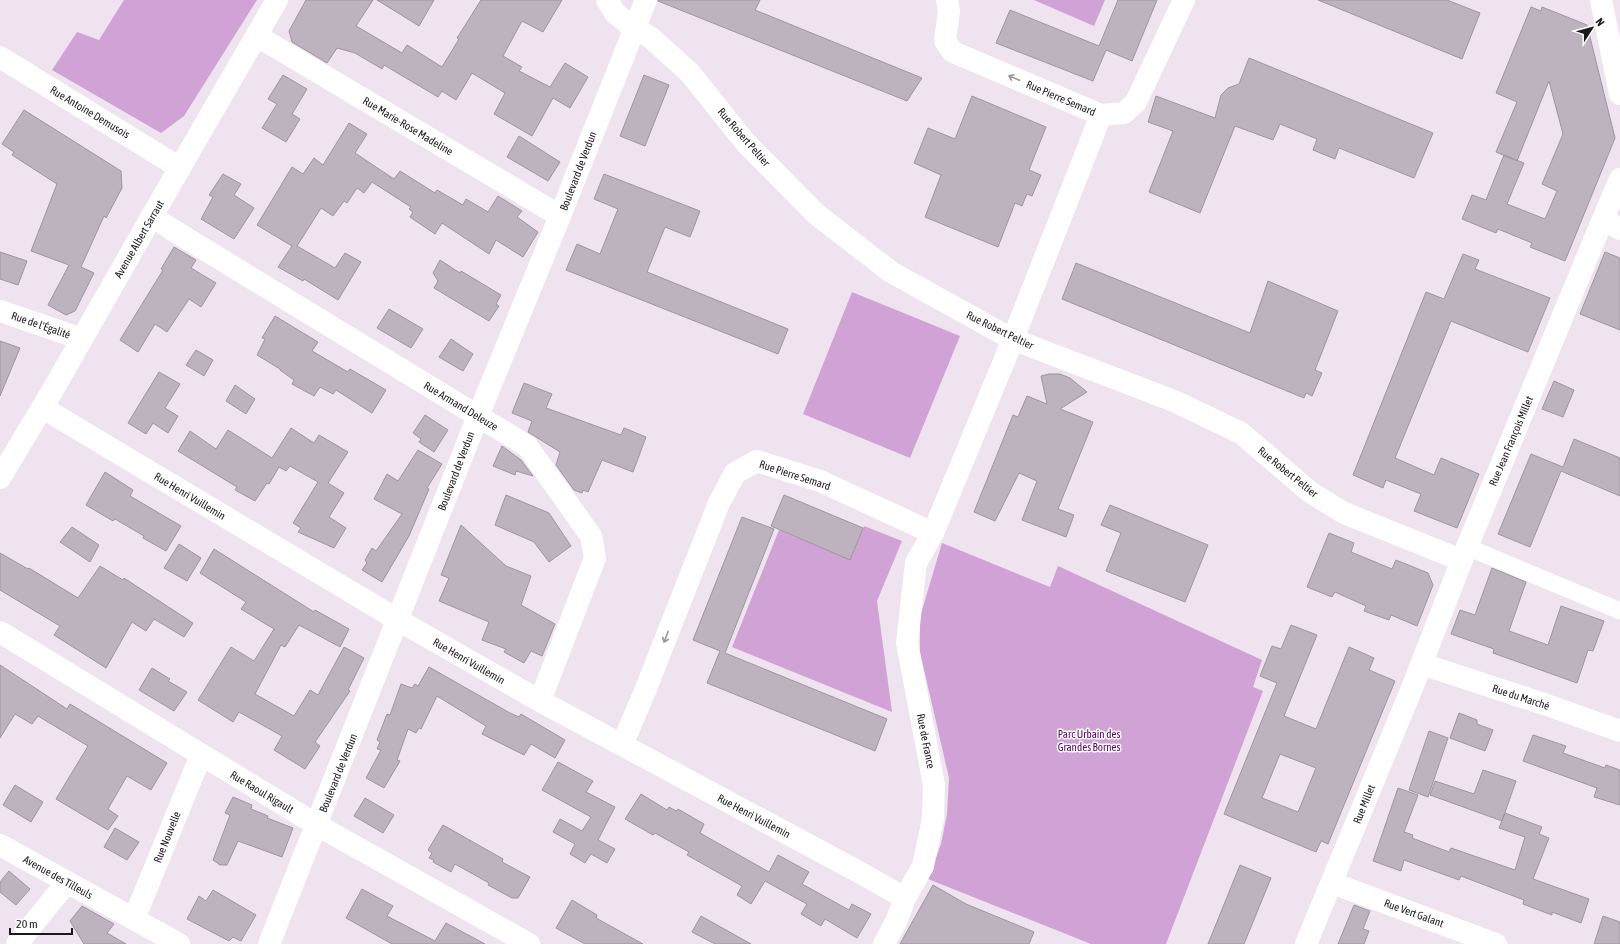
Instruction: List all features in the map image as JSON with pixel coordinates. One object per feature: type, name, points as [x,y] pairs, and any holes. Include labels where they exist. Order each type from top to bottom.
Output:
[{"type":"street","name":"Avenue Albert Sarraut","points":[[0,478],[43,408],[277,0]]},
{"type":"street","name":"Rue Robert Peltier","points":[[607,0],[615,13],[634,28],[650,37],[690,73],[745,142],[816,214],[891,272],[1012,339],[1174,401],[1241,433],[1310,492],[1344,513],[1464,553]]},
{"type":"street","name":"Boulevard de Verdun","points":[[269,944],[478,416],[646,0]]},
{"type":"street","name":"Rue Pierre Semard","points":[[947,0],[949,11],[945,41],[953,52],[1101,116],[1124,113],[1136,102],[1184,0]]},
{"type":"street","points":[[1601,0],[1620,94]]},
{"type":"street","name":"Rue Marie-Rose Madeline","points":[[257,36],[560,216]]},
{"type":"street","name":"Rue Antoine Demusois","points":[[0,57],[180,168]]},
{"type":"street","points":[[933,533],[1101,116]]},
{"type":"street","name":"Rue Jean François Millet","points":[[1422,664],[1464,553],[1611,224],[1620,179]]},
{"type":"street","name":"Rue Armand Deleuze","points":[[152,216],[178,234],[527,446],[591,536],[595,558],[540,701]]},
{"type":"street","name":"Rue de l'Égalité","points":[[0,311],[82,339]]},
{"type":"street","name":"Rue Henri Vuillemin","points":[[43,408],[398,620],[540,701],[905,898]]},
{"type":"street","name":"Rue Pierre Semard","points":[[622,745],[645,692],[719,503],[735,473],[757,461],[820,481],[933,533]]},
{"type":"street","name":"Rue de France","points":[[884,944],[896,922],[905,898],[923,866],[933,818],[934,785],[907,643],[916,563],[933,533]]},
{"type":"street","points":[[1464,553],[1620,611]]},
{"type":"street","name":"Rue Raoul Rigault","points":[[0,632],[317,825],[529,944]]},
{"type":"street","name":"Rue du Marché","points":[[1422,664],[1544,704],[1620,731]]},
{"type":"street","name":"Rue Millet","points":[[1306,944],[1422,664]]},
{"type":"street","name":"Rue Nouvelle","points":[[134,919],[201,755]]},
{"type":"street","name":"Avenue des Tilleuls","points":[[0,845],[179,944]]},
{"type":"street","points":[[17,944],[67,882]]},
{"type":"street","name":"Rue Vert Galant","points":[[1332,883],[1496,944]]},
{"type":"green space","points":[[124,0],[257,0],[184,116],[161,133],[52,70],[77,32],[99,40]]},
{"type":"green space","points":[[1034,0],[1105,0],[1094,26]]},
{"type":"green space","points":[[852,292],[960,336],[910,458],[803,414]]},
{"type":"green space","points":[[864,526],[902,541],[877,601],[892,712],[732,647],[779,530],[850,559]]},
{"type":"green space","name":"Parc Urbain des Grandes Bornes","points":[[942,543],[1050,587],[1058,566],[1262,660],[1253,687],[1263,691],[1166,944],[1091,944],[928,879],[941,844],[947,814],[949,778],[920,652],[920,617]]},
{"type":"building","points":[[306,0],[373,0],[356,26],[402,53],[407,45],[442,67],[459,39],[457,38],[481,0],[562,0],[543,32],[522,21],[503,56],[522,67],[519,71],[550,87],[565,63],[588,77],[570,108],[553,98],[532,136],[494,114],[505,93],[472,73],[456,100],[442,91],[438,97],[384,65],[382,69],[355,53],[337,48],[327,63],[292,42],[289,31]]},
{"type":"building","points":[[377,0],[434,0],[419,26]]},
{"type":"building","points":[[658,0],[760,0],[755,10],[922,78],[907,101]]},
{"type":"building","points":[[1118,0],[1157,0],[1132,61],[1106,50],[1093,81],[996,43],[1010,10],[1099,46]]},
{"type":"building","points":[[1318,0],[1447,0],[1480,13],[1462,59]]},
{"type":"building","points":[[1531,7],[1541,11],[1542,7],[1587,25],[1615,138],[1565,261],[1530,247],[1532,243],[1498,229],[1496,233],[1462,219],[1472,195],[1486,200],[1504,155],[1496,152],[1517,102],[1496,93]],"holes":[[[1549,81],[1563,134],[1542,184],[1557,191],[1545,219],[1507,204],[1524,163],[1517,160]]]},
{"type":"building","points":[[1249,58],[1433,133],[1414,178],[1339,148],[1335,159],[1313,150],[1317,139],[1280,124],[1273,140],[1235,126],[1200,213],[1149,192],[1173,131],[1148,122],[1156,96],[1215,118],[1221,95],[1228,88],[1239,84]]},
{"type":"building","points":[[283,75],[307,89],[292,114],[300,119],[286,142],[262,128],[277,104],[268,99]]},
{"type":"building","points":[[644,75],[669,85],[645,146],[620,136]]},
{"type":"building","points":[[972,96],[1046,127],[1029,170],[1041,175],[1032,196],[1027,194],[1022,206],[1015,203],[998,247],[925,217],[941,175],[914,163],[928,128],[955,139]]},
{"type":"building","points":[[24,110],[121,171],[122,188],[106,218],[104,216],[81,267],[94,273],[75,311],[66,315],[48,305],[69,265],[31,251],[57,184],[12,155],[14,152],[2,144]]},
{"type":"building","points":[[349,123],[367,134],[355,153],[394,179],[400,171],[435,193],[437,190],[463,205],[466,199],[488,212],[498,196],[522,211],[517,217],[538,232],[523,257],[496,240],[489,254],[442,223],[435,234],[410,217],[413,212],[409,209],[411,207],[372,182],[364,193],[357,188],[347,203],[344,201],[333,216],[321,208],[297,246],[335,268],[345,253],[361,262],[338,300],[304,279],[303,281],[278,267],[292,246],[257,225],[292,167],[303,174],[314,158],[323,165]]},
{"type":"building","points":[[519,136],[560,162],[548,181],[507,157]]},
{"type":"building","points":[[223,174],[241,184],[234,195],[254,208],[234,239],[201,219],[213,197],[209,195]]},
{"type":"building","points":[[604,174],[700,211],[690,237],[665,227],[647,272],[788,329],[778,354],[566,270],[577,244],[600,254],[618,209],[594,199]]},
{"type":"building","points":[[174,247],[196,260],[191,268],[216,283],[201,307],[189,299],[167,332],[155,324],[138,352],[120,340],[163,270],[161,269]]},
{"type":"building","points":[[0,252],[27,261],[18,285],[0,279]]},
{"type":"building","points":[[1605,252],[1620,258],[1620,330],[1580,314]]},
{"type":"building","points":[[1463,254],[1479,260],[1475,269],[1550,298],[1528,352],[1451,321],[1395,458],[1434,475],[1441,458],[1479,474],[1457,528],[1414,511],[1421,494],[1386,480],[1383,488],[1353,475],[1426,292],[1444,299]]},
{"type":"building","points":[[440,260],[460,273],[461,271],[501,295],[496,304],[499,306],[489,321],[434,288],[438,281],[433,273]]},
{"type":"building","points":[[1076,263],[1250,333],[1268,281],[1338,311],[1315,370],[1322,373],[1312,396],[1306,393],[1304,398],[1062,299]]},
{"type":"building","points":[[389,309],[423,329],[411,348],[377,328]]},
{"type":"building","points":[[275,316],[318,342],[312,351],[348,372],[350,369],[386,390],[372,413],[336,390],[333,394],[320,387],[314,396],[292,384],[294,380],[280,369],[257,355],[265,339],[262,338]]},
{"type":"building","points":[[451,339],[473,354],[463,371],[439,357]]},
{"type":"building","points":[[0,341],[20,348],[0,396]]},
{"type":"building","points":[[196,350],[213,360],[204,376],[186,365]]},
{"type":"building","points":[[159,372],[180,384],[165,408],[178,416],[168,433],[153,423],[146,434],[128,423]]},
{"type":"building","points":[[1060,374],[1070,378],[1087,392],[1060,409],[1093,422],[1058,509],[1074,515],[1066,537],[1022,520],[1037,481],[1019,473],[995,521],[974,512],[1013,415],[1018,417],[1027,396],[1047,404],[1041,376]]},
{"type":"building","points":[[1554,381],[1574,390],[1563,417],[1542,409]]},
{"type":"building","points":[[524,383],[552,394],[546,408],[621,435],[624,428],[646,437],[633,472],[602,460],[588,492],[583,490],[582,493],[574,490],[556,465],[560,452],[528,432],[532,421],[512,413]]},
{"type":"building","points":[[235,385],[255,399],[246,414],[226,401]]},
{"type":"building","points":[[425,415],[448,430],[434,452],[419,442],[421,439],[413,433]]},
{"type":"building","points":[[291,428],[314,443],[319,435],[348,452],[328,483],[344,493],[329,517],[346,528],[334,548],[298,532],[301,528],[293,523],[318,482],[290,466],[286,471],[279,467],[269,484],[267,483],[255,501],[235,490],[237,487],[178,451],[190,431],[216,449],[228,430],[272,458]]},
{"type":"building","points":[[1574,439],[1620,458],[1620,496],[1561,471],[1530,547],[1498,534],[1531,454],[1563,467]]},
{"type":"building","points":[[502,446],[521,460],[533,476],[516,471],[515,475],[493,466]]},
{"type":"building","points":[[418,450],[442,464],[427,488],[429,489],[409,536],[382,582],[362,570],[367,563],[365,560],[372,548],[376,551],[402,514],[374,499],[387,474],[398,481]]},
{"type":"building","points":[[105,472],[133,490],[130,496],[181,526],[166,551],[143,538],[144,536],[115,519],[113,521],[86,505]]},
{"type":"building","points":[[506,495],[549,513],[571,546],[549,562],[534,542],[495,525]]},
{"type":"building","points":[[784,495],[863,528],[850,560],[771,526]]},
{"type":"building","points":[[1110,505],[1208,545],[1185,602],[1106,571],[1121,533],[1101,525]]},
{"type":"building","points":[[742,517],[774,529],[725,653],[887,719],[875,751],[707,683],[720,651],[693,640]]},
{"type":"building","points":[[461,525],[506,566],[531,576],[521,605],[555,624],[542,656],[531,651],[524,663],[504,652],[506,649],[482,640],[489,622],[439,601],[449,578],[441,575]]},
{"type":"building","points":[[72,527],[99,545],[90,562],[60,542]]},
{"type":"building","points":[[1329,533],[1354,543],[1351,552],[1392,569],[1396,560],[1428,573],[1433,585],[1417,626],[1391,615],[1389,620],[1364,611],[1366,606],[1335,592],[1332,597],[1307,587]]},
{"type":"building","points":[[179,544],[201,558],[187,581],[164,568]]},
{"type":"building","points":[[214,549],[314,612],[315,610],[349,629],[340,647],[299,625],[285,647],[281,645],[255,694],[294,716],[310,690],[318,695],[344,647],[364,658],[348,690],[350,691],[315,742],[320,746],[305,769],[274,750],[282,736],[239,712],[233,722],[198,700],[231,647],[254,661],[274,629],[241,609],[246,602],[200,573]]},
{"type":"building","points":[[0,553],[28,569],[29,568],[78,598],[100,566],[123,580],[124,578],[193,623],[184,637],[154,619],[146,631],[132,622],[106,668],[54,635],[60,626],[0,590]]},
{"type":"building","points":[[1492,568],[1526,582],[1509,631],[1548,645],[1561,606],[1604,621],[1593,651],[1588,650],[1577,683],[1493,653],[1494,649],[1451,634],[1460,610],[1475,615]]},
{"type":"building","points":[[1291,625],[1317,635],[1284,716],[1316,729],[1349,647],[1374,658],[1369,670],[1395,681],[1328,844],[1321,841],[1316,852],[1224,814],[1277,683],[1260,676],[1272,646],[1281,649]],"holes":[[[1280,754],[1316,768],[1298,812],[1262,798]]]},
{"type":"building","points":[[0,665],[67,709],[70,704],[167,763],[151,790],[127,776],[108,809],[118,816],[108,830],[56,799],[88,746],[38,716],[32,724],[15,714],[0,738]]},
{"type":"building","points":[[429,667],[510,713],[519,717],[521,714],[565,740],[555,758],[531,744],[524,755],[482,734],[486,726],[437,696],[421,729],[419,728],[416,733],[408,729],[397,760],[400,761],[384,788],[366,778],[381,750],[377,749],[380,742],[377,740],[387,714],[390,715],[401,684],[412,688],[415,684],[418,686]]},
{"type":"building","points":[[152,668],[170,679],[168,681],[187,692],[174,711],[139,690]]},
{"type":"building","points":[[1459,713],[1477,720],[1477,724],[1493,730],[1485,751],[1450,738]]},
{"type":"building","points":[[1429,731],[1448,738],[1428,797],[1409,790]]},
{"type":"building","points":[[1533,735],[1566,746],[1563,753],[1605,768],[1606,765],[1620,770],[1620,805],[1594,797],[1597,788],[1523,761]]},
{"type":"building","points":[[558,762],[593,781],[586,792],[615,807],[598,840],[615,849],[607,863],[591,854],[585,863],[570,854],[575,844],[553,832],[560,819],[582,831],[591,817],[542,790]]},
{"type":"building","points":[[1483,770],[1516,781],[1502,821],[1430,795],[1435,781],[1474,794]]},
{"type":"building","points":[[15,785],[43,802],[31,822],[3,805]]},
{"type":"building","points":[[1398,788],[1418,795],[1404,832],[1413,835],[1412,838],[1449,852],[1451,848],[1515,870],[1525,837],[1499,828],[1505,813],[1542,827],[1539,834],[1549,838],[1533,879],[1589,899],[1581,923],[1552,912],[1552,915],[1523,904],[1524,900],[1461,876],[1459,880],[1404,860],[1401,871],[1373,861]]},
{"type":"building","points":[[641,794],[667,810],[669,807],[676,811],[678,809],[704,824],[700,833],[769,872],[778,855],[809,872],[802,884],[849,910],[852,904],[871,914],[857,938],[825,919],[821,926],[801,914],[807,904],[765,881],[751,904],[737,895],[742,886],[687,855],[689,852],[655,833],[653,835],[625,819]]},
{"type":"building","points":[[233,797],[252,805],[251,809],[268,816],[267,818],[293,828],[282,857],[238,841],[227,865],[220,865],[213,860],[230,815],[225,813]]},
{"type":"building","points":[[365,798],[394,815],[383,833],[354,816]]},
{"type":"building","points":[[443,825],[503,859],[502,862],[530,877],[518,898],[512,898],[455,864],[451,872],[433,862],[434,860],[429,858],[432,853],[428,850]]},
{"type":"building","points":[[115,828],[139,842],[127,860],[104,847]]},
{"type":"building","points":[[1240,865],[1271,878],[1244,944],[1208,944]]},
{"type":"building","points":[[9,871],[30,889],[16,905],[0,892],[0,882]]},
{"type":"building","points":[[933,885],[966,904],[1034,932],[1029,944],[900,944]]},
{"type":"building","points":[[362,889],[393,906],[387,916],[435,941],[446,923],[485,944],[392,944],[346,918]]},
{"type":"building","points":[[213,890],[256,915],[241,941],[233,937],[229,941],[187,919],[199,896],[206,901]]},
{"type":"building","points":[[572,900],[597,915],[596,918],[643,944],[585,944],[556,928]]},
{"type":"building","points":[[1354,905],[1370,911],[1363,929],[1369,931],[1364,944],[1338,944]]},
{"type":"building","points":[[82,906],[114,924],[107,933],[126,944],[84,944],[70,921]]},
{"type":"building","points":[[701,916],[751,944],[715,944],[692,932]]},
{"type":"building","points":[[1603,916],[1620,922],[1620,944],[1594,944]]}]
